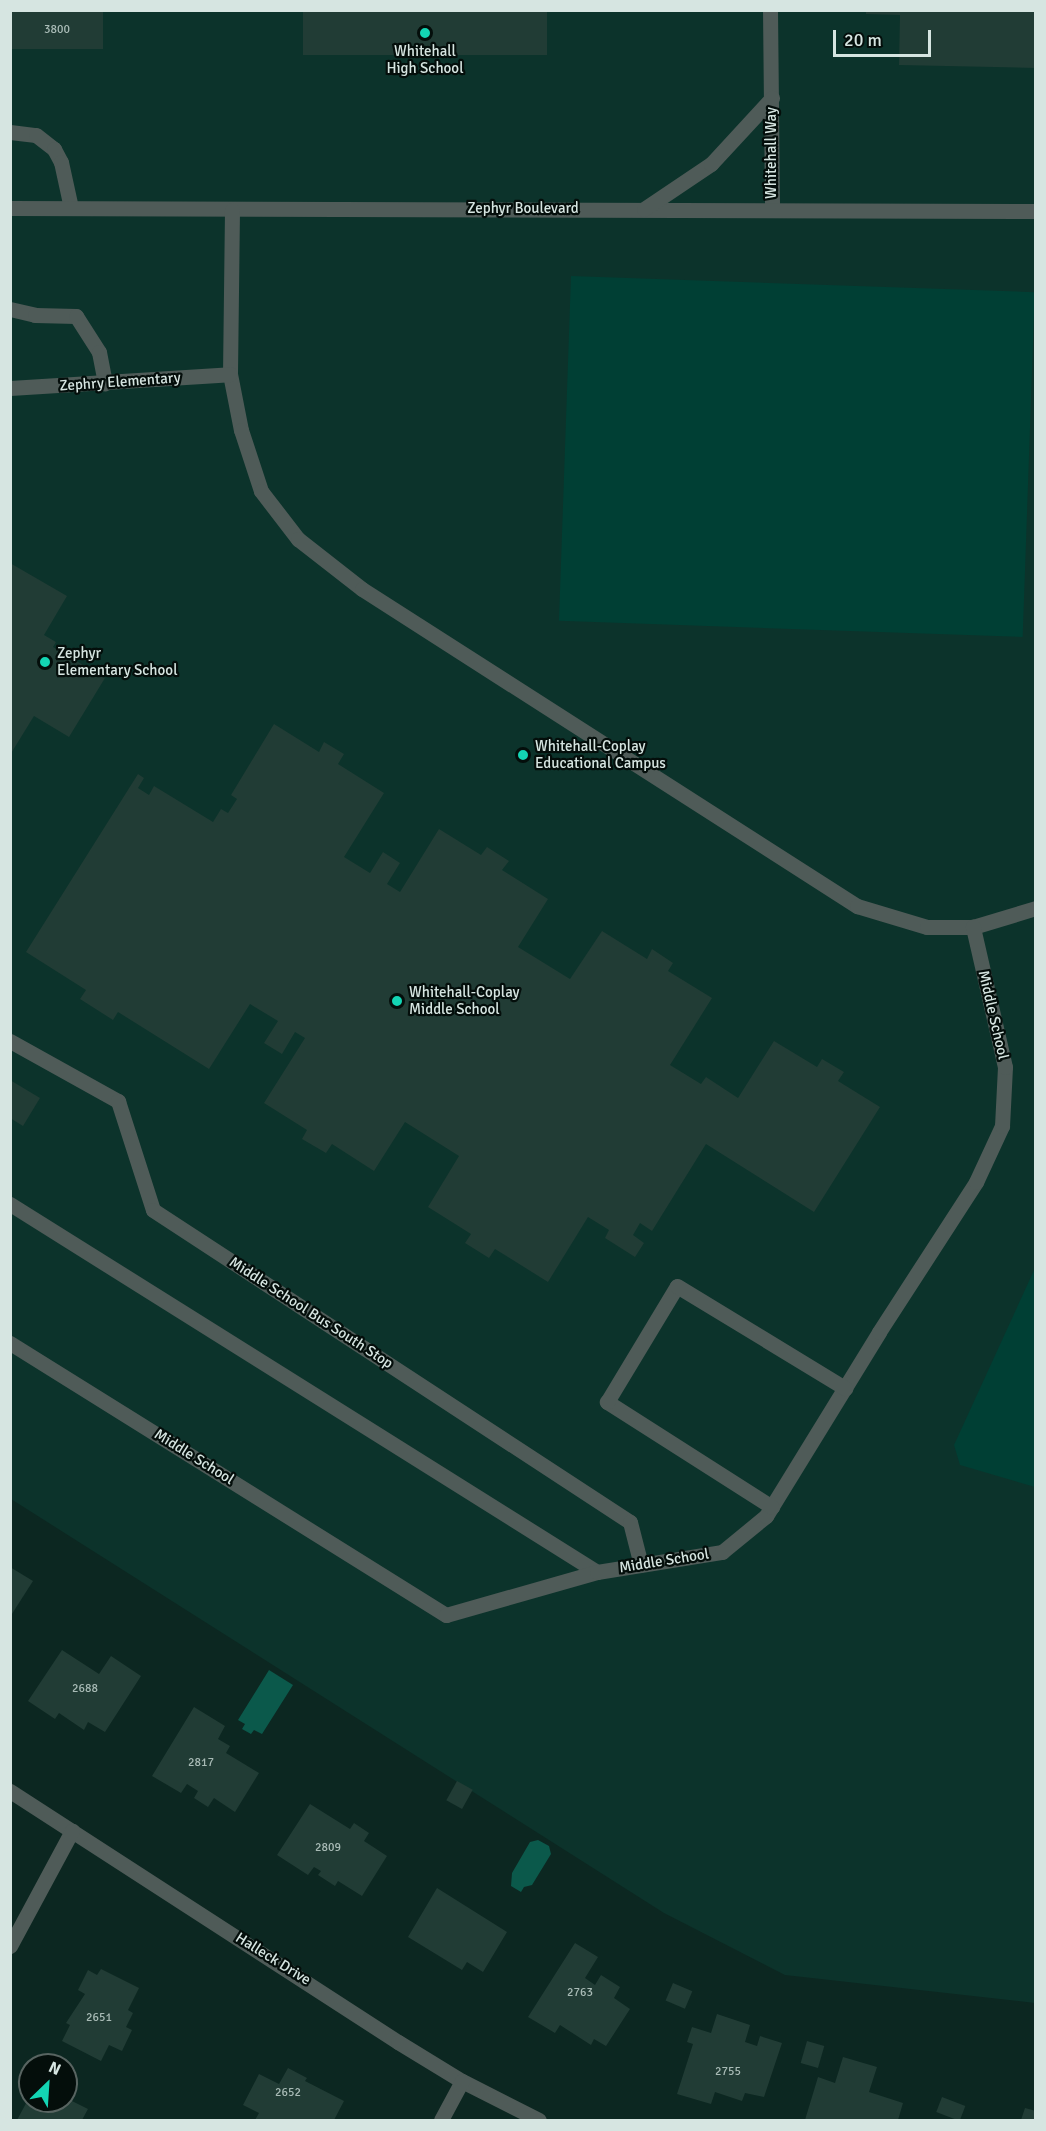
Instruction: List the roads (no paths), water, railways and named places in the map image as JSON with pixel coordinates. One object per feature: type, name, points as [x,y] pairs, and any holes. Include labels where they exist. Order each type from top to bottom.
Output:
[{"type":"street","name":"Whitehall Way","points":[[770,10],[772,208]]},
{"type":"street","name":"Whitehall Way","points":[[644,209],[711,164],[772,98]]},
{"type":"street","points":[[10,132],[36,135],[54,149],[61,162],[71,208]]},
{"type":"street","name":"Zephyr Boulevard","points":[[10,208],[1035,210]]},
{"type":"street","points":[[232,210],[230,374],[241,430],[261,491],[298,540],[362,588],[857,906],[927,927],[973,927],[1035,908]]},
{"type":"street","points":[[10,309],[35,315],[76,316],[99,352],[105,383]]},
{"type":"street","name":"Zephry Elementary","points":[[10,388],[230,374]]},
{"type":"street","name":"Middle School","points":[[10,1343],[446,1615],[597,1572],[722,1552],[766,1516],[772,1507],[976,1182],[1002,1126],[1005,1067],[973,927]]},
{"type":"street","name":"Middle School Bus South Stop","points":[[10,1041],[118,1101],[153,1210],[630,1522],[641,1564]]},
{"type":"street","points":[[10,1204],[597,1572]]},
{"type":"street","points":[[772,1507],[607,1402],[677,1286],[845,1388]]},
{"type":"street","name":"Halleck Drive","points":[[10,1791],[462,2080],[539,2121]]},
{"type":"street","points":[[10,1947],[72,1832]]},
{"type":"street","points":[[441,2121],[462,2080]]},
{"type":"place","name":"Whitehall High School","points":[[425,33]]},
{"type":"place","name":"Zephyr Elementary School","points":[[45,662]]},
{"type":"place","name":"Whitehall-Coplay Educational Campus","points":[[523,755]]},
{"type":"place","name":"Whitehall-Coplay Middle School","points":[[397,1001]]}]
